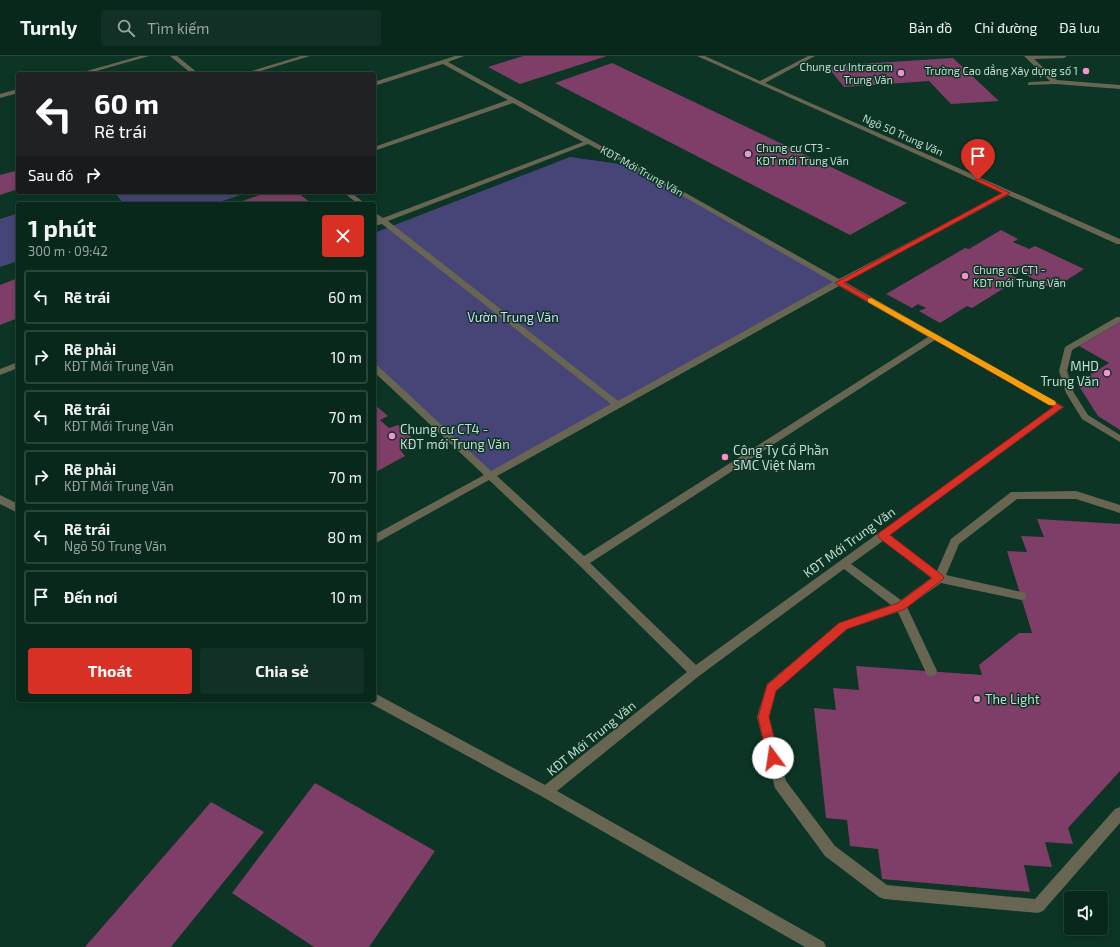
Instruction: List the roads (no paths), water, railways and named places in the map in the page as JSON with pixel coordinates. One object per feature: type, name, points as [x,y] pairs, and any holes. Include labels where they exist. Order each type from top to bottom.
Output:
[{"type":"street","points":[[87,72],[146,56]]},
{"type":"street","points":[[173,56],[193,72]]},
{"type":"street","points":[[252,72],[307,56]]},
{"type":"street","points":[[376,83],[461,56]]},
{"type":"street","name":"Ngõ 50 Trung Văn","points":[[700,56],[1120,242]]},
{"type":"street","points":[[760,83],[812,56]]},
{"type":"street","points":[[1028,57],[1064,56]]},
{"type":"street","points":[[1028,57],[1055,82]]},
{"type":"street","name":"KĐT Mới Trung Văn","points":[[444,62],[634,166],[1059,407],[695,672],[546,792]]},
{"type":"street","points":[[1030,84],[1055,82],[1120,87]]},
{"type":"street","points":[[0,96],[16,92]]},
{"type":"street","points":[[376,148],[515,100]]},
{"type":"street","points":[[376,223],[588,142]]},
{"type":"street","points":[[376,539],[838,283],[1007,193]]},
{"type":"street","points":[[349,194],[359,202]]},
{"type":"street","points":[[376,216],[618,405]]},
{"type":"street","points":[[1120,319],[1068,350],[1063,371],[1070,393],[1084,417],[1120,439]]},
{"type":"street","points":[[583,562],[935,336]]},
{"type":"street","points":[[0,372],[16,366]]},
{"type":"street","points":[[376,369],[583,562],[695,672]]},
{"type":"street","points":[[1120,509],[1076,495],[1015,495],[955,542],[939,578],[901,606],[843,626],[771,688],[763,717],[780,784],[830,851],[884,892],[1038,906],[1120,813]]},
{"type":"street","points":[[0,499],[16,508]]},
{"type":"street","points":[[883,535],[939,578],[1021,596]]},
{"type":"street","points":[[844,564],[901,606],[931,671]]},
{"type":"street","points":[[376,700],[546,792],[820,947]]},
{"type":"place","name":"Trường Cao đẳng Xây dựng số 1","points":[[1086,71]]},
{"type":"place","name":"Chung cư Intracom Trung Văn","points":[[901,73]]},
{"type":"place","name":"Chung cư CT3 - KĐT mới Trung Văn","points":[[748,154]]},
{"type":"place","name":"Chung cư CT1 - KĐT mới Trung Văn","points":[[965,276]]},
{"type":"place","name":"MHD Trung Văn","points":[[1107,373]]},
{"type":"place","name":"Chung cư CT4 - KĐT mới Trung Văn","points":[[392,436]]},
{"type":"place","name":"Công Ty Cổ Phần SMC Việt Nam","points":[[725,457]]},
{"type":"place","name":"The Light","points":[[977,699]]},
{"type":"park label","name":"Vườn Trung Văn","points":[[513,317]]}]
